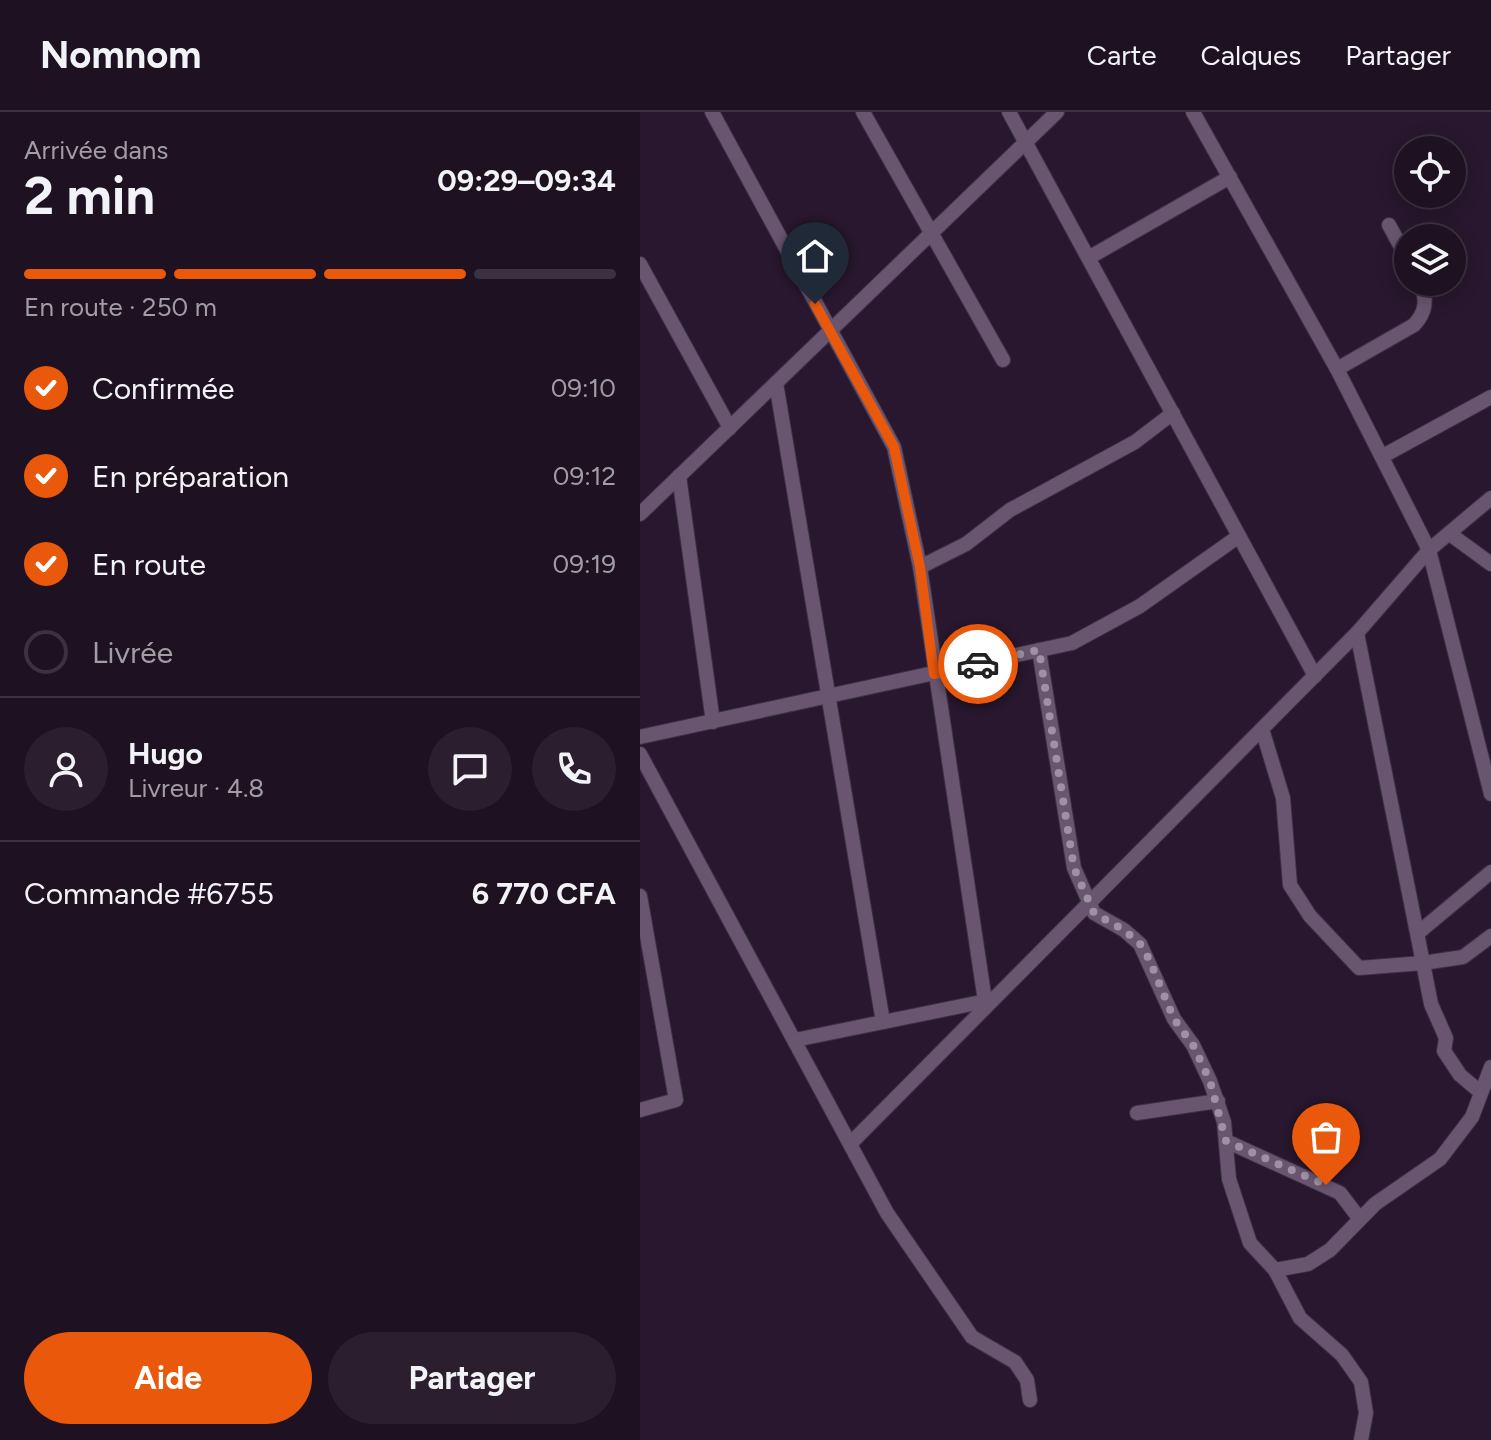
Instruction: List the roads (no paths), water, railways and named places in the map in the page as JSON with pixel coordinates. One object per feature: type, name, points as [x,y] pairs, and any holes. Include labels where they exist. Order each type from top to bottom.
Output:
[{"type":"street","points":[[712,112],[894,447],[920,567],[934,674],[990,1000]]},
{"type":"street","points":[[863,112],[1003,360]]},
{"type":"street","points":[[1009,112],[1315,676]]},
{"type":"street","points":[[640,514],[1057,112]]},
{"type":"street","points":[[1193,112],[1337,369],[1429,550],[1488,766],[1491,794]]},
{"type":"street","points":[[1090,257],[1230,177]]},
{"type":"street","points":[[1389,225],[1394,234]]},
{"type":"street","points":[[640,264],[730,428]]},
{"type":"street","points":[[1337,369],[1414,325],[1422,317],[1426,303],[1424,296]]},
{"type":"street","points":[[776,383],[883,1022]]},
{"type":"street","points":[[1383,456],[1491,397]]},
{"type":"street","points":[[920,567],[966,544],[1010,510],[1135,442],[1173,413]]},
{"type":"street","points":[[679,476],[713,722]]},
{"type":"street","points":[[851,1143],[1357,633],[1429,550],[1491,498]]},
{"type":"street","points":[[1450,534],[1491,564]]},
{"type":"street","points":[[640,737],[1072,643],[1110,624],[1239,536]]},
{"type":"street","points":[[1357,633],[1431,1004],[1446,1038],[1444,1051],[1460,1075],[1479,1091]]},
{"type":"street","points":[[1039,650],[1074,868],[1090,904],[1100,918],[1124,930],[1140,944],[1174,1019],[1193,1045],[1218,1101],[1229,1179],[1240,1216],[1258,1255],[1275,1270],[1300,1318],[1342,1355],[1361,1382],[1366,1413],[1361,1440]]},
{"type":"street","points":[[1262,729],[1283,798],[1290,885],[1338,949],[1359,968],[1463,957],[1491,936]]},
{"type":"street","points":[[640,754],[887,1213],[972,1337],[1015,1362],[1027,1380],[1030,1400]]},
{"type":"street","points":[[1418,933],[1491,872]]},
{"type":"street","points":[[640,896],[676,1100],[640,1110]]},
{"type":"street","points":[[795,1040],[990,1000]]},
{"type":"street","points":[[1275,1270],[1308,1264],[1330,1250],[1359,1218],[1450,1149],[1472,1117],[1479,1091],[1491,1067]]},
{"type":"street","points":[[1137,1113],[1218,1101]]},
{"type":"street","points":[[1226,1141],[1340,1193],[1359,1218]]}]
